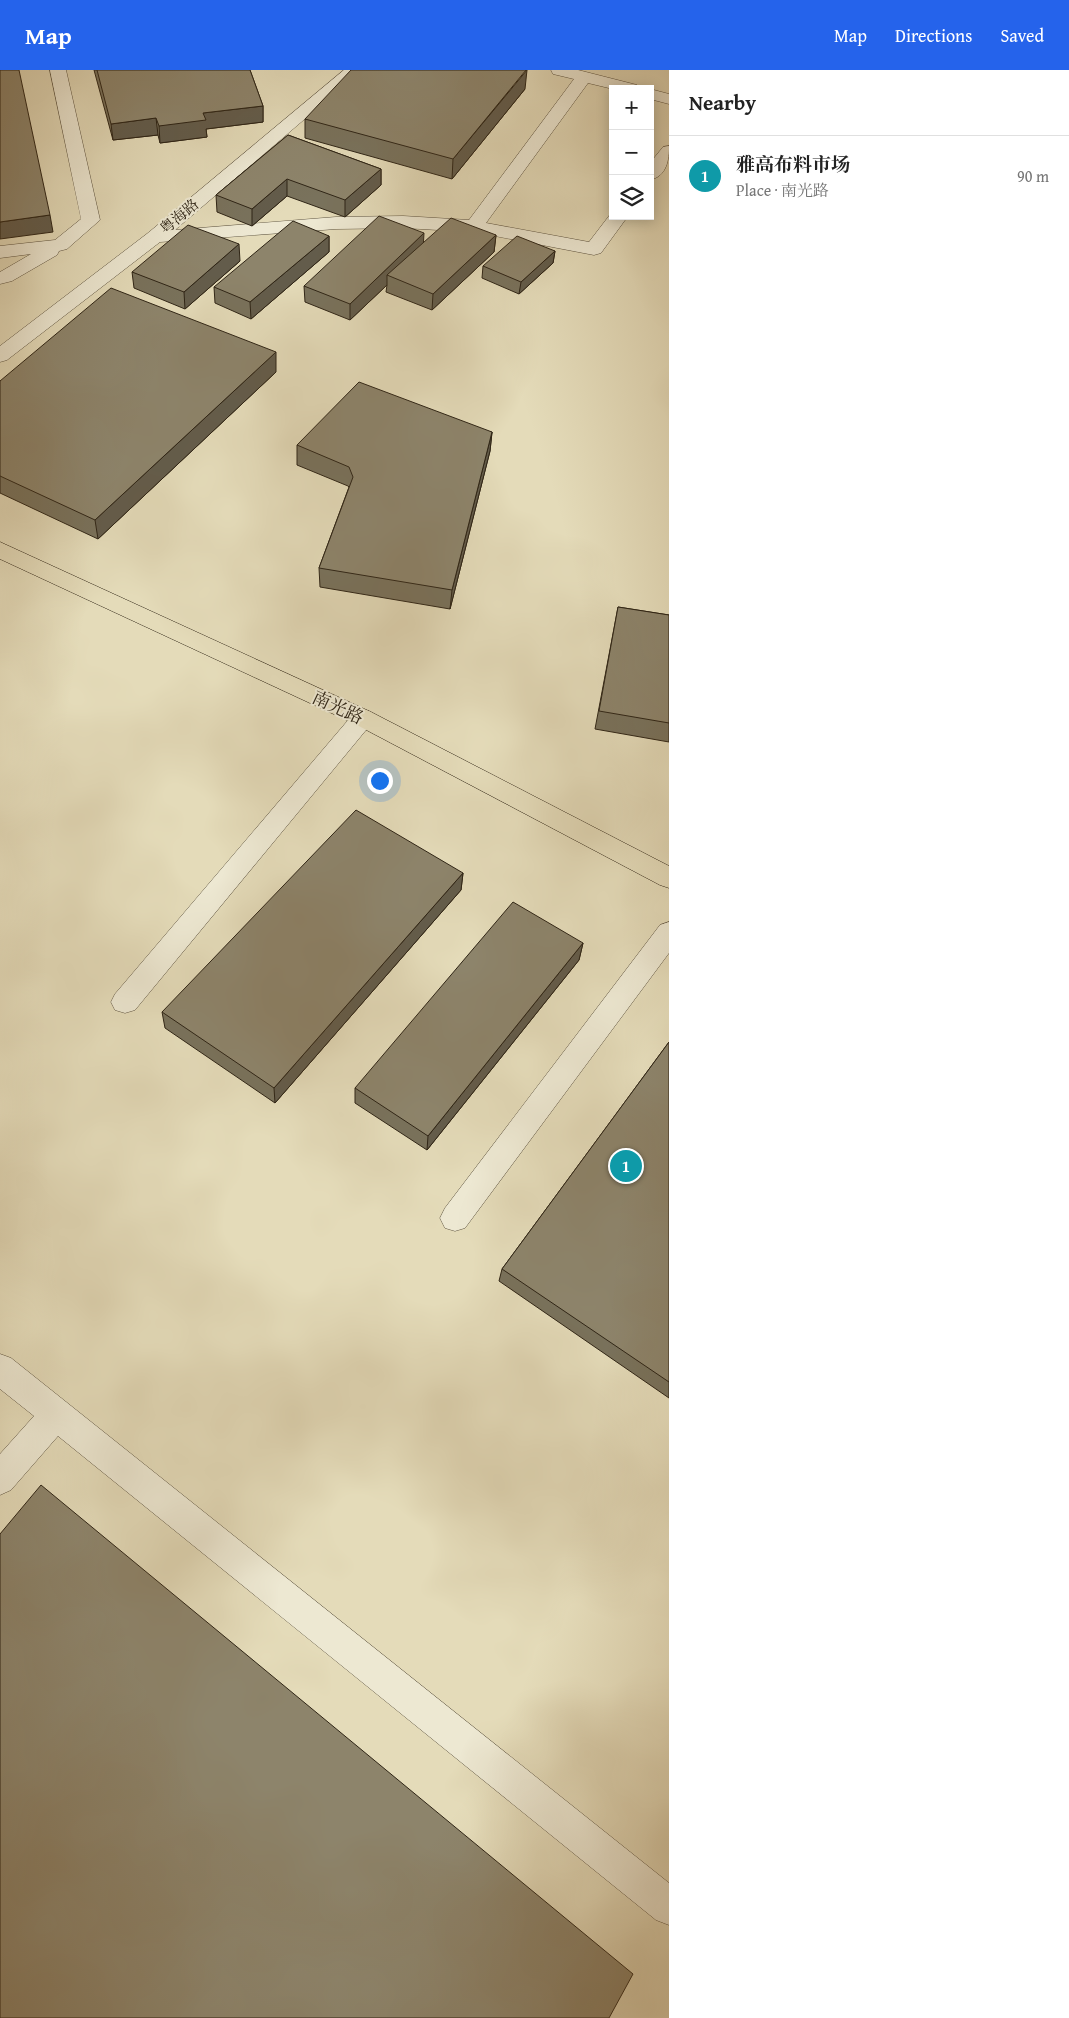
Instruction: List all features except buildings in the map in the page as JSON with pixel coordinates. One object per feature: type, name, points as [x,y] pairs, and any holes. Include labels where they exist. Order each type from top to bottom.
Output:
[{"type":"main road","name":"南光路","points":[[0,550],[363,718],[669,878]]},
{"type":"street","points":[[0,278],[5,277],[60,245],[91,220],[58,70]]},
{"type":"street","name":"粤海路","points":[[0,356],[155,237],[354,70]]},
{"type":"street","points":[[559,70],[617,85]]},
{"type":"street","points":[[474,226],[584,76]]},
{"type":"street","points":[[654,95],[669,99]]},
{"type":"street","points":[[654,170],[669,151]]},
{"type":"street","points":[[155,237],[336,223],[403,222],[474,226],[594,249],[616,220]]},
{"type":"street","points":[[0,252],[60,245]]},
{"type":"street","points":[[125,1002],[363,718]]},
{"type":"street","points":[[455,1218],[669,933]]},
{"type":"street","points":[[0,1369],[669,1907]]},
{"type":"street","points":[[0,1479],[56,1414]]},
{"type":"place","name":"雅高布料市场","points":[[626,1166]]}]
